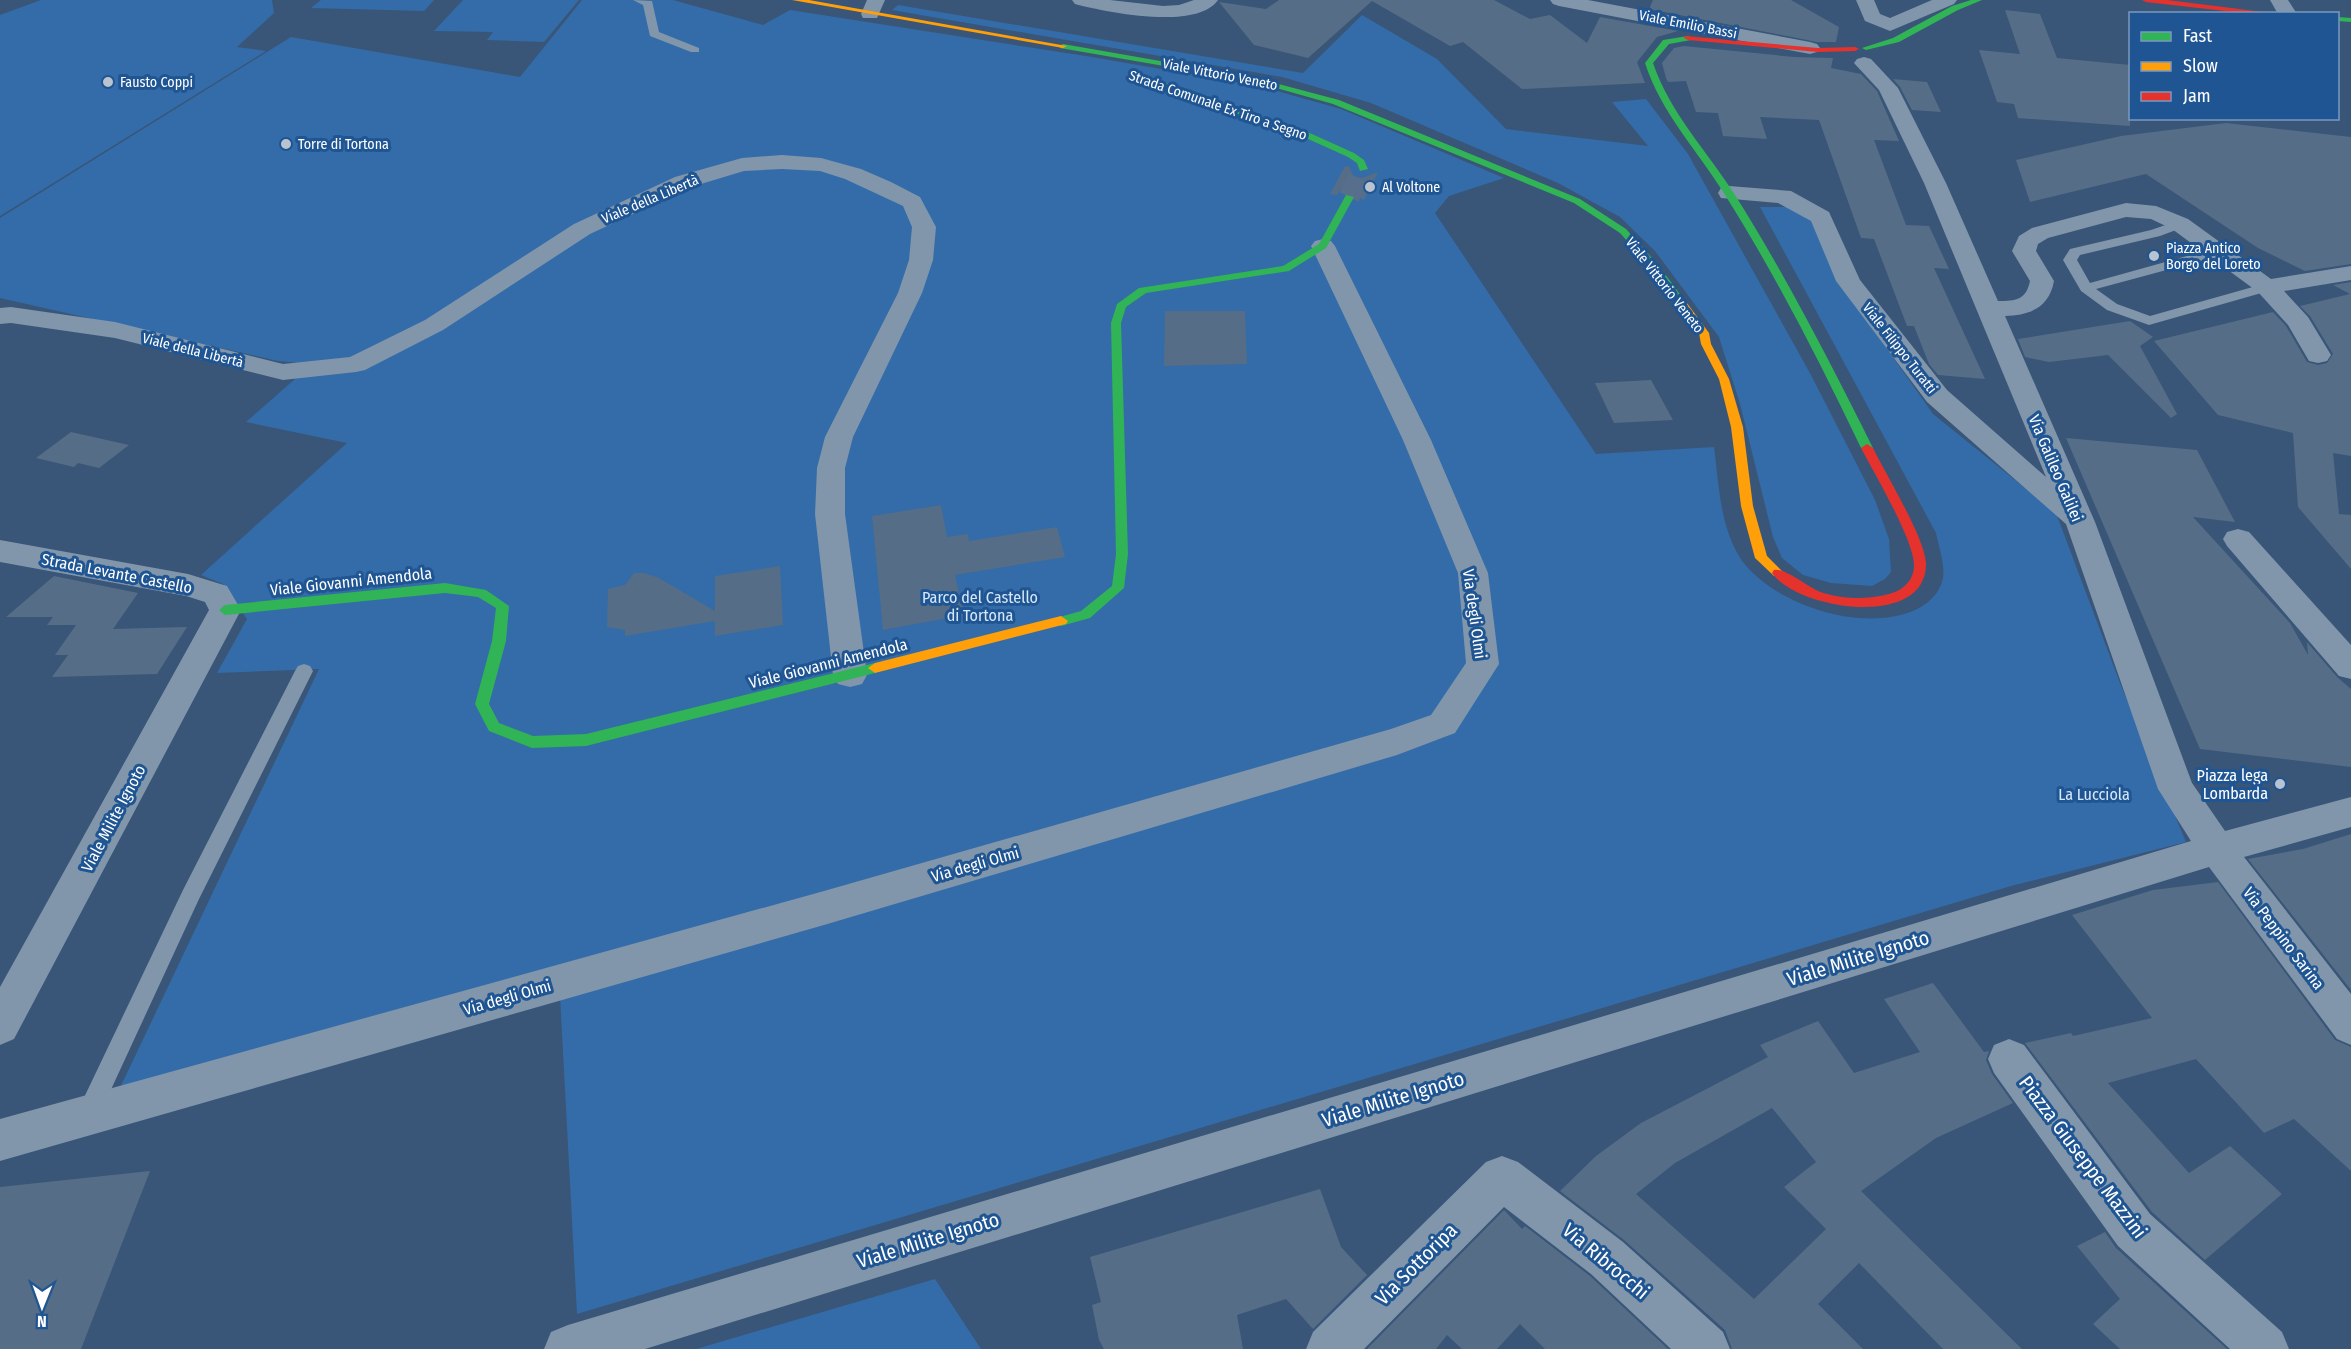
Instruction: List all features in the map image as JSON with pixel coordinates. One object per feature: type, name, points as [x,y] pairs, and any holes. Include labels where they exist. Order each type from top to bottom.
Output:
[{"type":"street","name":"Viale Vittorio Veneto","points":[[796,0],[873,7],[1252,79],[1336,102],[1577,201],[1623,231],[1656,268],[1704,333],[1724,379],[1737,428],[1747,506],[1761,558],[1790,582],[1812,593],[1840,601],[1887,601],[1904,595],[1914,584],[1920,565],[1915,546],[1819,349],[1729,193],[1664,98],[1649,63],[1662,47]]},
{"type":"street","points":[[1081,0],[1142,11],[1173,12],[1194,9],[1209,0]]},
{"type":"street","name":"Viale Emilio Bassi","points":[[1559,0],[1818,50]]},
{"type":"street","points":[[1855,0],[1868,23],[1900,38]]},
{"type":"street","points":[[1865,0],[1872,17],[1890,25],[1948,0]]},
{"type":"street","points":[[1662,47],[1713,46],[1816,60],[1874,61],[1900,38],[1955,8],[1978,0]]},
{"type":"street","points":[[2146,0],[2258,12]]},
{"type":"street","points":[[1662,47],[1666,42],[1684,38],[1723,40],[1818,50],[1874,61]]},
{"type":"street","points":[[1874,61],[1900,38]]},
{"type":"street","name":"Strada Comunale Ex Tiro a Segno","points":[[1069,46],[1080,54],[1116,70],[1190,92],[1309,136],[1351,155],[1361,162],[1363,169]]},
{"type":"street","name":"Via Galileo Galilei","points":[[1874,61],[1935,183],[2080,522],[2176,789],[2217,849]]},
{"type":"street","name":"Viale della Libertà","points":[[0,316],[11,315],[115,330],[283,372],[356,364],[434,325],[582,229],[683,182],[742,165],[782,162],[821,165],[853,174],[912,202],[924,227],[921,260],[910,292],[839,437],[831,468],[830,514],[850,675]]},
{"type":"street","name":"Viale Filippo Turatti","points":[[1729,193],[1784,196],[1821,217],[1848,281],[1937,396],[2080,522]]},
{"type":"street","points":[[1323,246],[1349,197]]},
{"type":"street","points":[[1987,308],[2013,309],[2028,306],[2038,297],[2042,281],[2024,251],[2027,241],[2040,233],[2126,210],[2156,213],[2180,224],[2267,287],[2299,322],[2318,355]]},
{"type":"street","name":"Viale Giovanni Amendola","points":[[225,610],[445,588],[481,593],[503,606],[499,640],[482,704],[494,727],[532,742],[586,740],[1085,615],[1118,588],[1122,554],[1116,323],[1121,306],[1143,290],[1286,269],[1323,246]]},
{"type":"street","name":"Via degli Olmi","points":[[0,1140],[824,908],[1385,744],[1443,724],[1484,664],[1473,573],[1418,440],[1323,246]]},
{"type":"street","points":[[2267,287],[2351,273]]},
{"type":"street","points":[[2238,539],[2351,667]]},
{"type":"street","name":"Strada Levante Castello","points":[[0,551],[188,585],[216,594],[225,610]]},
{"type":"street","name":"Viale Milite Ignoto","points":[[0,1026],[225,610]]},
{"type":"street","points":[[2217,849],[2351,812]]},
{"type":"street","name":"Via Peppino Sarina","points":[[2217,849],[2351,1026]]},
{"type":"street","name":"Viale Milite Ignoto","points":[[568,1349],[2217,849]]},
{"type":"street","name":"Piazza Giuseppe Mazzini","points":[[2009,1059],[2134,1230],[2265,1349]]},
{"type":"street","name":"Via Sottoripa","points":[[1330,1349],[1502,1178]]},
{"type":"street","name":"Via Ribrocchi","points":[[1502,1178],[1607,1258],[1706,1349]]},
{"type":"lane","points":[[638,0],[648,3],[654,34],[695,50]]},
{"type":"lane","points":[[2180,224],[2155,233],[2075,252],[2070,260],[2085,288],[2112,307],[2150,321],[2267,287]]},
{"type":"lane","points":[[2085,288],[2217,252]]},
{"type":"lane","points":[[87,1116],[190,896],[304,671]]},
{"type":"green space","name":"Fausto Coppi","points":[[41,0],[272,0],[274,13],[237,47],[266,51],[0,216],[0,15]]},
{"type":"green space","points":[[321,0],[434,0],[424,11],[311,8]]},
{"type":"green space","points":[[463,0],[579,0],[544,42],[487,40],[493,32],[434,31]]},
{"type":"green space","name":"Parco del Castello di Tortona","points":[[582,0],[673,0],[763,25],[790,10],[1092,57],[1259,86],[1341,109],[1504,178],[1449,196],[1435,213],[1596,454],[1714,447],[1719,492],[1729,536],[1743,562],[1758,578],[1798,602],[1822,611],[1846,616],[1892,617],[1918,609],[1936,594],[1943,578],[1941,556],[1936,533],[1760,207],[1788,207],[1817,220],[1840,282],[1933,414],[2056,513],[2120,683],[2186,842],[2011,886],[577,1314],[559,977],[118,1092],[319,669],[217,673],[247,619],[223,584],[201,575],[347,443],[246,422],[312,364],[278,361],[0,298],[0,218],[291,37],[520,77]]},
{"type":"green space","points":[[898,5],[1303,73],[1362,15],[1437,59],[1506,129],[1648,146],[1612,102],[1646,99],[1688,154],[1811,375],[1875,500],[1889,539],[1891,572],[1885,579],[1872,586],[1831,583],[1803,575],[1782,558],[1773,537],[1740,404],[1719,337],[1655,251],[1620,217],[1558,183],[1371,103],[1282,77],[892,10]]},
{"type":"green space","points":[[935,1279],[981,1349],[696,1349]]},
{"type":"building","points":[[1279,0],[1494,0],[1530,19],[1550,15],[1587,43],[1600,17],[1678,31],[1657,37],[1637,62],[1645,83],[1522,89],[1463,42],[1450,46],[1372,1],[1308,58],[1254,45],[1219,2],[1266,9]]},
{"type":"building","points":[[1653,0],[1791,0],[1839,27],[1836,42],[1817,42],[1649,9]]},
{"type":"building","points":[[2005,10],[2040,14],[2057,58],[2129,65],[2130,126],[2018,118],[2014,104],[1997,102],[1979,50],[2020,54]]},
{"type":"building","points":[[1684,46],[1794,57],[1833,58],[1831,68],[1861,74],[1877,91],[1899,141],[1874,140],[1906,225],[1929,226],[1949,269],[1934,268],[1985,379],[1938,375],[1929,364],[1914,326],[1907,326],[1874,239],[1861,238],[1819,120],[1760,117],[1767,139],[1723,136],[1718,113],[1696,112],[1686,81],[1668,82],[1666,78],[1662,63],[1674,48]]},
{"type":"building","points":[[1893,79],[1927,82],[1941,112],[1912,110]]},
{"type":"building","points":[[2226,123],[2351,137],[2351,264],[2305,271],[2258,248],[2146,174],[2030,202],[2016,160],[2121,136]]},
{"type":"building","points":[[1345,166],[1349,167],[1354,176],[1362,178],[1378,172],[1364,200],[1361,199],[1359,191],[1350,188],[1340,190],[1337,195],[1330,194]]},
{"type":"building","points":[[2351,282],[2351,456],[2333,453],[2339,514],[2351,515],[2351,569],[2298,507],[2293,433],[2218,415],[2154,341],[2273,312],[2286,326],[2307,362],[2318,365],[2327,363],[2333,354],[2310,316],[2300,306],[2350,294],[2333,285]]},
{"type":"building","points":[[1165,311],[1245,311],[1247,364],[1164,366]]},
{"type":"building","points":[[2130,321],[2153,337],[2140,346],[2177,414],[2171,418],[2108,355],[2049,362],[2025,357],[2018,339]]},
{"type":"building","points":[[1651,380],[1673,420],[1614,423],[1595,383]]},
{"type":"building","points":[[71,432],[129,445],[99,468],[78,463],[74,467],[36,458]]},
{"type":"building","points":[[2066,438],[2197,450],[2235,522],[2193,517],[2290,623],[2308,655],[2307,642],[2337,677],[2351,689],[2351,767],[2200,749]]},
{"type":"building","points":[[941,505],[947,537],[968,534],[969,541],[1057,527],[1065,557],[955,575],[964,615],[883,630],[872,516]]},
{"type":"building","points":[[780,566],[783,625],[715,636],[715,621],[625,636],[625,630],[607,627],[608,589],[625,585],[634,573],[644,573],[659,578],[715,611],[715,576]]},
{"type":"building","points":[[54,576],[138,593],[113,629],[187,627],[157,674],[52,677],[68,655],[55,655],[76,625],[47,625],[53,617],[6,617]]},
{"type":"building","points":[[2351,834],[2351,990],[2248,859],[2303,849]]},
{"type":"building","points":[[2218,882],[2335,1040],[2351,1047],[2351,1171],[2294,1119],[2264,1133],[2196,1059],[2108,1083],[2189,1173],[2230,1146],[2282,1194],[2205,1260],[2152,1212],[2025,1043],[2071,1033],[2073,1036],[2152,1018],[2072,915],[2153,890]]},
{"type":"building","points":[[1933,983],[1984,1052],[1989,1051],[1986,1060],[1992,1074],[2013,1103],[1936,1138],[1861,1191],[2022,1349],[1943,1349],[1859,1263],[1818,1304],[1863,1349],[1732,1349],[1725,1330],[1624,1240],[1560,1191],[1596,1156],[1641,1123],[1768,1057],[1760,1045],[1818,1021],[1854,1073],[1920,1052],[1884,999]],"holes":[[[1772,1108],[1816,1162],[1784,1187],[1826,1229],[1754,1299],[1636,1194],[1675,1163]]]},
{"type":"building","points":[[150,1171],[81,1349],[0,1349],[0,1187]]},
{"type":"building","points":[[1320,1189],[1341,1247],[1367,1275],[1313,1329],[1286,1299],[1237,1315],[1243,1349],[1104,1349],[1099,1340],[1092,1305],[1101,1302],[1090,1257]]},
{"type":"building","points":[[1504,1210],[1522,1229],[1525,1226],[1590,1276],[1668,1349],[1545,1349],[1520,1324],[1497,1349],[1462,1349],[1447,1335],[1436,1349],[1367,1349]]},
{"type":"building","points":[[2105,1232],[2116,1248],[2227,1349],[2120,1349],[2093,1324],[2120,1299],[2077,1246]]},
{"type":"tunnel","points":[[1349,197],[1363,169]]},
{"type":"traffic: fast","points":[[1866,48],[1896,40],[1955,8],[1978,0]]},
{"type":"traffic: fast","points":[[2339,19],[2351,20]]},
{"type":"traffic: fast","points":[[1688,38],[1666,42],[1649,63],[1654,79],[1662,96],[1730,195],[1767,257],[1867,448]]},
{"type":"traffic: fast","points":[[1063,46],[1252,79],[1336,102],[1577,201],[1623,231],[1656,268],[1683,305]]},
{"type":"traffic: fast","points":[[1138,76],[1309,136],[1351,155],[1361,162],[1363,169]]},
{"type":"traffic: fast","points":[[1061,621],[1085,615],[1118,588],[1122,554],[1116,323],[1121,306],[1143,290],[1286,269],[1323,246],[1349,197]]},
{"type":"traffic: fast","points":[[225,610],[445,588],[481,593],[503,606],[499,641],[482,704],[494,727],[532,742],[586,740],[875,668]]},
{"type":"traffic: slow","points":[[796,0],[1063,46]]},
{"type":"traffic: slow","points":[[1683,305],[1704,333],[1706,344],[1724,379],[1737,427],[1747,506],[1761,558],[1778,573]]},
{"type":"traffic: slow","points":[[875,668],[1061,621]]},
{"type":"traffic: jam","points":[[2146,0],[2258,12]]},
{"type":"traffic: jam","points":[[1688,38],[1818,50],[1855,49]]},
{"type":"traffic: jam","points":[[1778,573],[1807,591],[1840,601],[1878,602],[1903,594],[1912,587],[1918,577],[1920,564],[1918,554],[1906,524],[1867,448]]},
{"type":"place","name":"Fausto Coppi","points":[[108,82]]},
{"type":"place","name":"Torre di Tortona","points":[[286,144]]},
{"type":"place","name":"Al Voltone","points":[[1370,187]]},
{"type":"place","name":"Piazza Antico Borgo del Loreto","points":[[2154,256]]},
{"type":"place","name":"Piazza lega Lombarda","points":[[2280,784]]},
{"type":"park label","name":"La Lucciola","points":[[2094,794]]}]
